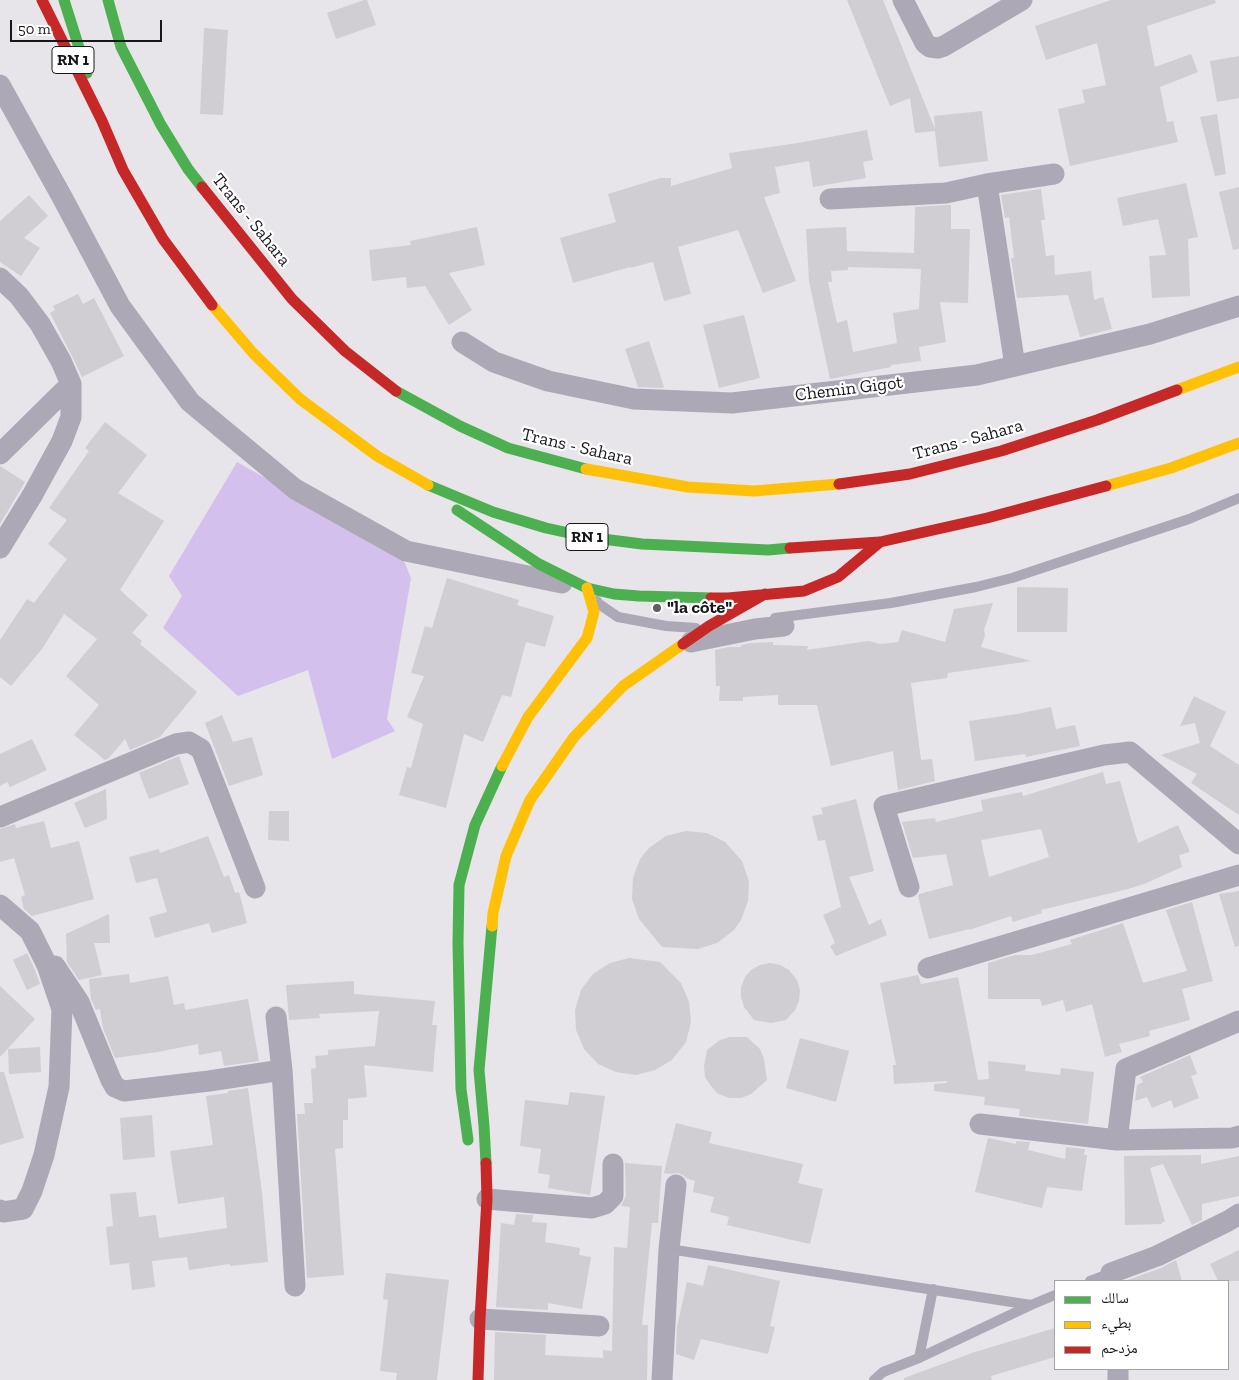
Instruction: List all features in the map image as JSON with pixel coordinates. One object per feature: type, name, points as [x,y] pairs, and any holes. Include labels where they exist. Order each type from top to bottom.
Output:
[{"type":"main road","name":"RN 1","points":[[42,0],[124,170],[163,239],[205,296],[254,353],[300,399],[377,456],[427,485],[493,512],[546,528],[587,537],[642,544],[768,550],[880,542],[987,518],[1171,468],[1239,443]]},
{"type":"main road","name":"RN 1","points":[[64,0],[102,121]]},
{"type":"main road","name":"RN 1","points":[[97,0],[121,47]]},
{"type":"main road","name":"Trans - Sahara","points":[[108,0],[121,47],[161,125],[188,169],[292,299],[345,350],[394,390],[460,426],[508,448],[572,466],[688,487],[754,491],[827,486],[910,474],[1001,452],[1097,420],[1239,367]]},
{"type":"main road","points":[[377,456],[413,484],[539,564],[587,588],[614,594],[728,598],[804,590],[838,577],[880,542]]},
{"type":"main road","points":[[470,1151],[460,1069],[459,885],[475,825],[500,770],[528,717],[587,638],[594,612],[587,588]]},
{"type":"main road","points":[[478,1380],[487,1199],[485,1134],[480,1070],[493,913],[506,856],[530,800],[574,737],[623,686],[709,626],[766,594]]},
{"type":"street","points":[[903,0],[924,43],[930,47],[938,48],[1022,0]]},
{"type":"street","points":[[0,86],[120,306],[190,402],[295,490],[406,551],[587,588]]},
{"type":"street","points":[[830,199],[946,193],[987,184],[1054,174]]},
{"type":"street","points":[[987,184],[1015,366]]},
{"type":"street","points":[[0,278],[20,296],[40,324],[71,384],[71,417],[62,441],[0,548]]},
{"type":"street","name":"Chemin Gigot","points":[[462,342],[494,362],[548,381],[634,399],[732,403],[977,375],[1150,334],[1239,306]]},
{"type":"street","points":[[0,454],[71,384]]},
{"type":"street","points":[[684,644],[755,629],[784,626]]},
{"type":"street","points":[[0,818],[176,744],[189,742],[201,749],[255,888]]},
{"type":"street","points":[[910,887],[884,806],[1104,756],[1130,752],[1239,844]]},
{"type":"street","points":[[928,968],[1239,875]]},
{"type":"street","points":[[0,905],[30,931],[79,1002],[115,1087],[124,1091],[282,1070]]},
{"type":"street","points":[[0,1210],[3,1212],[23,1209],[32,1191],[44,1154],[59,1087],[62,1009],[47,965],[30,931]]},
{"type":"street","points":[[276,1017],[282,1070],[295,1286]]},
{"type":"street","points":[[1117,1140],[1126,1069],[1239,1021]]},
{"type":"street","points":[[980,1124],[1117,1140],[1232,1138],[1239,1136]]},
{"type":"street","points":[[487,1199],[592,1208],[605,1204],[613,1196],[613,1164]]},
{"type":"street","points":[[662,1380],[669,1249],[676,1185]]},
{"type":"street","points":[[1111,1277],[1239,1214]]},
{"type":"street","points":[[480,1319],[599,1326]]},
{"type":"lane","points":[[587,588],[599,604],[618,617],[666,626],[693,628],[891,603],[976,587],[1012,578],[1189,519],[1239,498]]},
{"type":"lane","points":[[669,1249],[1031,1304]]},
{"type":"lane","points":[[1095,1280],[1111,1277]]},
{"type":"lane","points":[[919,1358],[933,1290]]},
{"type":"lane","points":[[874,1380],[883,1372],[919,1358],[1031,1304],[1054,1295]]},
{"type":"shaded area","points":[[237,462],[402,556],[411,578],[387,719],[395,731],[332,759],[308,670],[238,696],[163,628],[182,596],[169,576]]},
{"type":"building","points":[[367,0],[376,25],[336,39],[327,13]]},
{"type":"building","points":[[847,0],[883,0],[935,129],[934,116],[982,111],[988,161],[939,167],[935,131],[915,133],[910,98],[890,106]]},
{"type":"building","points":[[1111,0],[1215,0],[1216,3],[1147,26],[1155,67],[1191,54],[1198,72],[1160,87],[1167,122],[1173,121],[1178,142],[1070,166],[1058,109],[1085,103],[1082,90],[1106,85],[1097,43],[1046,60],[1035,26]]},
{"type":"building","points":[[204,28],[228,30],[223,115],[200,114]]},
{"type":"building","points":[[1239,56],[1239,98],[1217,102],[1210,61]]},
{"type":"building","points":[[1217,114],[1226,174],[1215,176],[1200,117]]},
{"type":"building","points":[[867,130],[873,160],[863,162],[866,178],[813,187],[809,161],[775,167],[780,193],[764,197],[796,281],[763,293],[738,230],[678,247],[691,294],[664,301],[653,262],[573,283],[560,238],[616,222],[608,194],[660,178],[671,178],[671,186],[732,168],[729,153]]},
{"type":"building","points":[[1186,183],[1198,237],[1188,239],[1190,296],[1152,298],[1149,256],[1166,255],[1158,219],[1123,226],[1117,198]]},
{"type":"building","points":[[1239,187],[1239,249],[1233,250],[1219,192]]},
{"type":"building","points":[[1041,189],[1045,220],[1041,220],[1046,256],[1054,255],[1055,275],[1091,271],[1094,300],[1103,297],[1112,329],[1080,337],[1068,295],[1017,298],[1011,258],[1014,258],[1009,217],[1005,218],[1001,195]]},
{"type":"building","points":[[29,195],[48,216],[24,238],[40,248],[21,276],[0,262],[0,221]]},
{"type":"building","points":[[951,205],[951,229],[970,229],[968,303],[940,302],[946,342],[919,347],[921,361],[891,365],[891,367],[830,379],[809,281],[806,229],[846,227],[847,251],[914,253],[915,207]],"holes":[[[848,267],[921,269],[919,309],[893,313],[897,343],[853,352],[847,320],[837,323],[828,282],[832,282],[831,271],[848,270]]]},
{"type":"building","points":[[477,227],[485,265],[449,273],[472,310],[449,325],[425,286],[407,288],[406,277],[372,281],[369,250],[411,245],[410,241]]},
{"type":"building","points":[[78,294],[83,304],[94,298],[124,356],[82,377],[50,313],[55,310],[53,306]]},
{"type":"building","points":[[744,315],[760,378],[719,388],[703,325]]},
{"type":"building","points":[[649,341],[664,387],[662,388],[638,387],[625,349]]},
{"type":"building","points":[[105,422],[147,455],[118,493],[164,521],[120,590],[148,615],[132,633],[142,641],[140,644],[197,692],[160,737],[130,750],[125,739],[109,758],[105,760],[74,735],[99,705],[66,676],[97,639],[64,614],[42,649],[11,686],[0,677],[0,640],[27,599],[34,603],[67,559],[48,544],[67,520],[49,508],[89,451],[85,448]]},
{"type":"building","points":[[0,466],[25,482],[0,524]]},
{"type":"building","points":[[447,578],[519,600],[517,605],[554,616],[545,647],[526,642],[511,697],[502,695],[483,742],[464,734],[446,808],[399,795],[407,767],[411,768],[423,724],[407,717],[424,676],[411,673],[425,626],[432,628]]},
{"type":"building","points":[[1017,587],[1068,588],[1067,632],[1017,632]]},
{"type":"building","points":[[993,603],[984,630],[985,635],[981,647],[1031,661],[948,673],[947,678],[911,683],[921,760],[932,759],[935,781],[898,790],[893,751],[831,766],[817,705],[778,705],[778,695],[743,697],[743,701],[719,701],[720,686],[716,686],[715,650],[741,647],[741,645],[751,643],[773,642],[773,645],[808,646],[807,650],[868,641],[881,644],[898,642],[902,630],[945,642],[954,609]]},
{"type":"building","points":[[1194,696],[1226,712],[1210,746],[1239,765],[1239,815],[1191,783],[1197,774],[1161,755],[1200,743],[1195,723],[1180,726]]},
{"type":"building","points":[[1051,707],[1056,729],[1075,725],[1080,746],[1026,757],[1025,754],[975,761],[969,721]]},
{"type":"building","points":[[222,715],[233,742],[252,737],[263,775],[229,786],[205,723]]},
{"type":"building","points":[[32,739],[47,770],[10,787],[7,782],[0,786],[0,754]]},
{"type":"building","points":[[179,756],[189,784],[149,799],[139,773]]},
{"type":"building","points":[[1103,772],[1106,784],[1120,781],[1138,843],[1178,825],[1190,852],[1179,855],[1182,867],[1144,884],[1041,910],[1042,913],[1013,922],[1011,916],[969,930],[929,939],[918,896],[919,894],[953,885],[946,854],[913,858],[902,822],[935,818],[936,822],[983,811],[981,800],[1022,792],[1023,796]],"holes":[[[1041,829],[1049,857],[989,877],[981,840]]]},
{"type":"building","points":[[106,789],[107,819],[85,828],[74,803]]},
{"type":"building","points":[[856,799],[874,871],[849,877],[869,925],[881,919],[887,935],[836,956],[830,946],[835,943],[823,915],[841,907],[825,840],[818,841],[812,816],[823,814],[821,808]]},
{"type":"building","points":[[269,811],[289,811],[289,841],[268,840]]},
{"type":"building","points":[[44,821],[51,848],[79,841],[94,899],[32,916],[24,909],[21,897],[25,895],[14,858],[0,862],[0,829],[15,824],[16,828]]},
{"type":"building","points":[[686,831],[707,833],[725,842],[742,861],[749,881],[748,901],[741,920],[734,930],[717,943],[698,949],[662,947],[639,919],[632,899],[633,878],[640,859],[649,848],[666,836]]},
{"type":"building","points":[[208,836],[224,877],[229,875],[235,893],[239,892],[247,923],[212,933],[209,923],[155,938],[149,917],[167,912],[157,878],[136,883],[129,857],[159,849],[160,853]]},
{"type":"building","points":[[1239,891],[1239,946],[1235,947],[1219,894]]},
{"type":"building","points":[[1192,902],[1213,981],[1182,989],[1190,1020],[1149,1031],[1150,1036],[1119,1044],[1122,1052],[1105,1057],[1092,1004],[1066,1012],[1063,1000],[1042,1006],[1040,999],[988,999],[988,963],[1015,955],[1032,955],[1072,944],[1070,940],[1123,923],[1143,983],[1187,971],[1166,910]]},
{"type":"building","points":[[109,914],[110,943],[94,943],[102,975],[79,980],[67,962],[66,934]]},
{"type":"building","points":[[27,953],[40,984],[27,990],[13,960]]},
{"type":"building","points":[[629,958],[660,962],[681,983],[689,1002],[691,1022],[686,1042],[672,1060],[655,1070],[636,1075],[616,1072],[598,1064],[584,1049],[576,1030],[575,1010],[581,990],[593,974],[610,963]]},
{"type":"building","points":[[770,963],[780,965],[789,970],[797,980],[800,990],[799,1001],[795,1010],[786,1020],[771,1023],[754,1020],[744,1007],[741,997],[741,987],[745,977],[751,970],[760,965]]},
{"type":"building","points":[[129,974],[130,983],[168,976],[174,1005],[184,1003],[185,1010],[248,999],[259,1061],[224,1066],[221,1051],[199,1055],[198,1044],[115,1058],[103,1028],[100,1009],[96,1010],[91,999],[89,979]]},
{"type":"building","points":[[918,975],[921,984],[958,977],[978,1080],[989,1079],[988,1061],[1026,1065],[1025,1071],[1060,1075],[1061,1068],[1094,1072],[1088,1124],[1019,1116],[1020,1109],[984,1105],[985,1097],[934,1091],[934,1084],[947,1083],[947,1081],[894,1084],[893,1065],[896,1065],[880,983]]},
{"type":"building","points":[[354,981],[354,994],[435,1001],[432,1025],[437,1025],[433,1072],[364,1065],[367,1097],[348,1099],[348,1120],[343,1120],[343,1148],[335,1149],[344,1275],[307,1278],[297,1114],[305,1114],[304,1103],[313,1103],[311,1069],[316,1068],[315,1056],[328,1055],[328,1050],[375,1046],[379,1011],[319,1014],[320,1018],[289,1020],[286,985]]},
{"type":"building","points":[[0,986],[35,1019],[0,1057]]},
{"type":"building","points":[[730,1037],[747,1037],[760,1049],[764,1059],[767,1080],[751,1094],[741,1098],[730,1098],[718,1094],[705,1077],[704,1066],[707,1050],[720,1040]]},
{"type":"building","points":[[800,1038],[849,1051],[836,1102],[786,1088]]},
{"type":"building","points":[[40,1047],[41,1072],[9,1074],[8,1049]]},
{"type":"building","points":[[1190,1055],[1197,1074],[1191,1076],[1199,1098],[1174,1108],[1171,1100],[1152,1108],[1147,1097],[1135,1101],[1137,1085],[1143,1082],[1140,1077]]},
{"type":"building","points":[[0,1072],[4,1072],[24,1138],[0,1145]]},
{"type":"building","points":[[248,1088],[262,1192],[268,1262],[230,1266],[230,1264],[189,1270],[187,1257],[152,1261],[155,1287],[132,1290],[129,1263],[110,1265],[106,1227],[113,1226],[110,1194],[136,1192],[139,1217],[156,1215],[159,1238],[227,1228],[224,1197],[178,1204],[170,1151],[213,1145],[206,1096]]},
{"type":"building","points":[[570,1092],[605,1096],[590,1195],[548,1188],[550,1175],[538,1173],[541,1149],[520,1146],[525,1100],[568,1105]]},
{"type":"building","points":[[152,1115],[155,1157],[123,1160],[120,1118]]},
{"type":"building","points":[[676,1123],[712,1132],[709,1143],[803,1164],[798,1183],[823,1189],[810,1244],[727,1225],[729,1217],[710,1212],[714,1197],[693,1192],[695,1181],[678,1173],[664,1173]]},
{"type":"building","points":[[988,1138],[1016,1144],[1016,1141],[1030,1142],[1028,1150],[1065,1159],[1066,1147],[1085,1149],[1084,1155],[1087,1155],[1082,1191],[1047,1187],[1042,1208],[975,1192]]},
{"type":"building","points":[[1201,1155],[1201,1164],[1239,1156],[1239,1196],[1202,1204],[1202,1220],[1192,1225],[1163,1164],[1150,1168],[1165,1222],[1162,1222],[1162,1224],[1125,1225],[1124,1156]]},
{"type":"building","points":[[625,1163],[662,1166],[658,1223],[652,1223],[642,1325],[648,1325],[647,1380],[494,1380],[495,1332],[546,1335],[545,1355],[603,1358],[603,1350],[612,1351],[614,1247],[627,1248],[630,1207],[621,1206],[626,1196]]},
{"type":"building","points":[[516,1214],[533,1215],[532,1222],[547,1223],[545,1242],[580,1248],[579,1255],[591,1257],[582,1309],[548,1303],[548,1310],[496,1307],[501,1223],[514,1225]]},
{"type":"building","points":[[1239,1250],[1239,1281],[1218,1280],[1210,1264]]},
{"type":"building","points":[[1176,1260],[1182,1280],[1128,1280],[1161,1268]]},
{"type":"building","points":[[708,1265],[780,1281],[770,1326],[775,1327],[768,1354],[701,1339],[694,1360],[676,1354],[677,1327],[687,1282],[703,1286]]},
{"type":"building","points":[[386,1273],[449,1280],[437,1380],[396,1380],[397,1373],[380,1371],[388,1300],[383,1299]]},
{"type":"building","points":[[1054,1328],[1054,1357],[991,1376],[992,1380],[904,1380],[904,1378],[975,1352]]},
{"type":"traffic: fast","points":[[64,0],[87,73]]},
{"type":"traffic: fast","points":[[108,0],[121,47],[161,125],[188,169],[202,187]]},
{"type":"traffic: fast","points":[[396,391],[460,426],[508,448],[586,469]]},
{"type":"traffic: fast","points":[[428,485],[493,512],[546,528],[587,537],[642,544],[768,550],[790,548]]},
{"type":"traffic: fast","points":[[457,510],[539,564],[587,588],[614,594],[711,598]]},
{"type":"traffic: fast","points":[[468,1140],[461,1089],[458,943],[459,885],[475,825],[502,766]]},
{"type":"traffic: fast","points":[[486,1163],[479,1070],[492,926]]},
{"type":"traffic: slow","points":[[212,305],[253,353],[300,399],[377,456],[428,485]]},
{"type":"traffic: slow","points":[[1177,390],[1239,367]]},
{"type":"traffic: slow","points":[[1106,486],[1171,468],[1239,443]]},
{"type":"traffic: slow","points":[[586,469],[688,487],[754,491],[839,484]]},
{"type":"traffic: slow","points":[[502,766],[528,717],[587,638],[594,612],[587,588]]},
{"type":"traffic: slow","points":[[492,926],[493,913],[506,856],[530,800],[574,737],[623,686],[683,644]]},
{"type":"traffic: jam","points":[[42,0],[102,121],[123,170],[163,239],[212,305]]},
{"type":"traffic: jam","points":[[202,187],[292,299],[345,351],[396,391]]},
{"type":"traffic: jam","points":[[839,484],[910,474],[1001,451],[1097,420],[1177,390]]},
{"type":"traffic: jam","points":[[790,548],[880,542],[987,518],[1106,486]]},
{"type":"traffic: jam","points":[[711,598],[804,591],[838,577],[880,542]]},
{"type":"traffic: jam","points":[[683,644],[709,626],[765,594]]},
{"type":"traffic: jam","points":[[478,1380],[487,1199],[486,1163]]},
{"type":"place","name":"\"la côte\"","points":[[657,608]]}]
